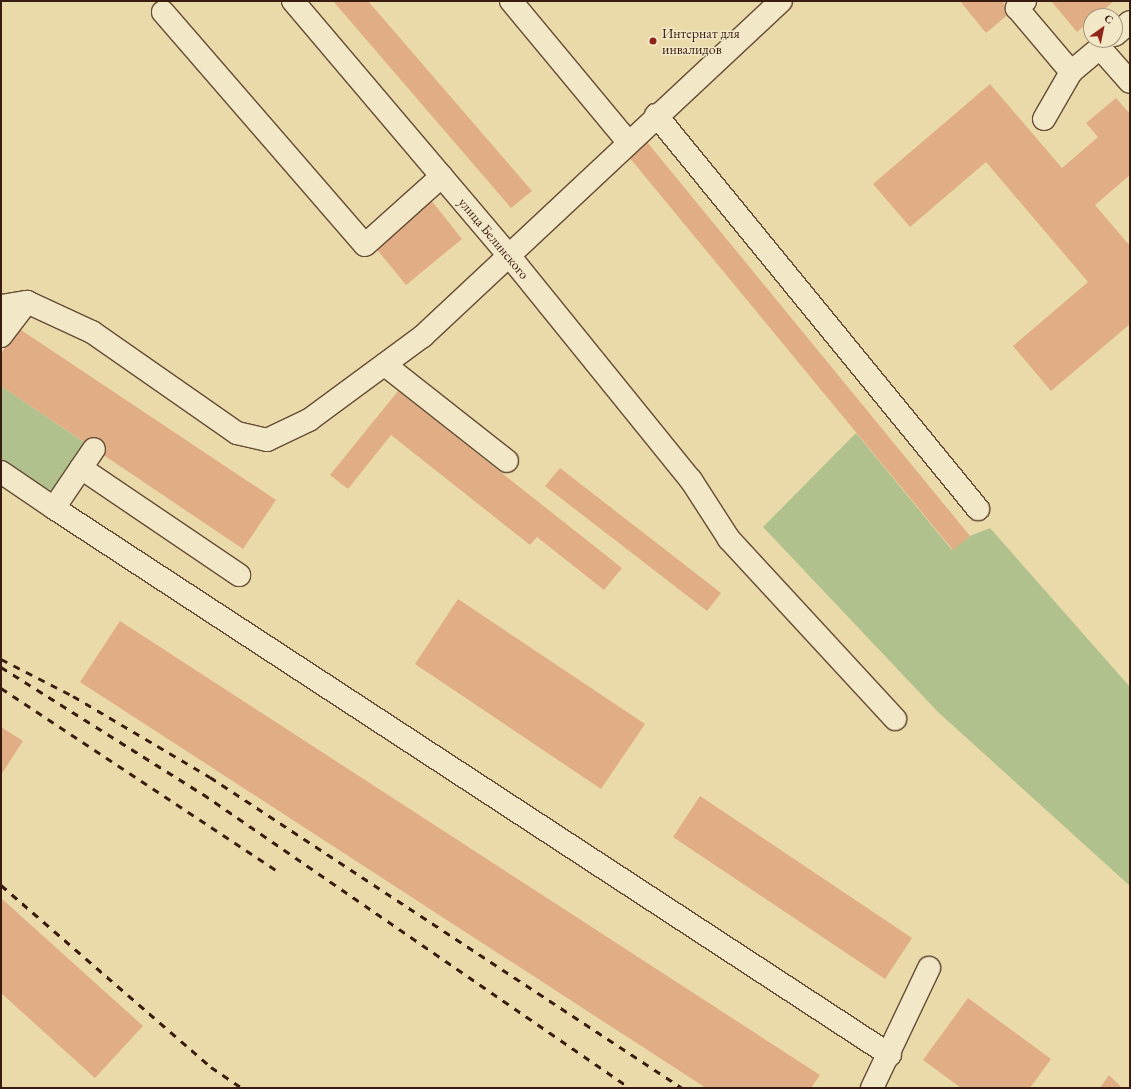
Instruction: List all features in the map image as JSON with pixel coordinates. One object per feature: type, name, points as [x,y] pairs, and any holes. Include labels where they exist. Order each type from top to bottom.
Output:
[{"type":"street","name":"улица Белинского","points":[[293,1],[511,258],[691,480],[729,539],[895,719]]},
{"type":"street","points":[[511,1],[628,142]]},
{"type":"street","points":[[1,306],[27,302],[92,332],[237,433],[266,440],[309,420],[423,336],[511,258],[656,115],[781,1]]},
{"type":"street","points":[[1025,1],[1017,8],[1070,72]]},
{"type":"street","points":[[164,12],[365,245],[442,176]]},
{"type":"street","points":[[1044,119],[1070,72],[1099,48]]},
{"type":"street","points":[[1112,48],[1130,82]]},
{"type":"street","points":[[656,115],[978,509]]},
{"type":"street","points":[[1,336],[27,302]]},
{"type":"street","points":[[385,365],[507,461]]},
{"type":"street","points":[[54,508],[94,449]]},
{"type":"street","points":[[81,468],[239,575]]},
{"type":"street","points":[[1,472],[890,1055]]},
{"type":"street","points":[[872,1088],[890,1055],[929,968]]},
{"type":"green space","points":[[1,386],[94,449],[54,501],[1,465]]},
{"type":"green space","points":[[856,433],[952,550],[970,536],[990,528],[1130,687],[1130,886],[938,712],[763,527]]},
{"type":"building","points":[[333,1],[368,1],[532,191],[511,208]]},
{"type":"building","points":[[960,1],[1002,1],[1011,12],[986,33]]},
{"type":"building","points":[[1051,1],[1114,1],[1106,8],[1083,8],[1083,27],[1077,32]]},
{"type":"building","points":[[990,84],[1062,168],[1098,137],[1086,123],[1116,98],[1130,114],[1130,175],[1095,205],[1130,246],[1130,324],[1051,391],[1013,346],[1088,282],[986,162],[910,227],[873,184]]},
{"type":"building","points":[[647,142],[970,536],[953,550],[629,157]]},
{"type":"building","points":[[431,200],[462,239],[406,285],[374,246]]},
{"type":"building","points":[[18,328],[276,500],[243,549],[1,386],[1,354]]},
{"type":"building","points":[[398,391],[622,568],[604,590],[537,537],[530,545],[391,435],[348,489],[330,475]]},
{"type":"building","points":[[560,468],[721,593],[707,611],[545,486]]},
{"type":"building","points":[[458,599],[645,724],[601,789],[415,664]]},
{"type":"building","points":[[120,621],[820,1075],[811,1088],[706,1088],[80,682]]},
{"type":"building","points":[[1,727],[23,741],[1,775]]},
{"type":"building","points":[[700,796],[912,938],[885,979],[673,837]]},
{"type":"building","points":[[1,898],[143,1026],[95,1078],[1,993]]},
{"type":"building","points":[[968,998],[1051,1059],[1030,1088],[961,1088],[923,1060]]},
{"type":"building","points":[[1109,1075],[1122,1088],[1100,1088]]},
{"type":"railway","points":[[1,659],[73,696],[210,777],[682,1088]]},
{"type":"railway","points":[[1,667],[203,794],[630,1088]]},
{"type":"railway","points":[[1,688],[281,873]]},
{"type":"railway","points":[[1,885],[211,1067],[242,1088]]},
{"type":"place","name":"Интернат для инвалидов","points":[[653,41]]}]
